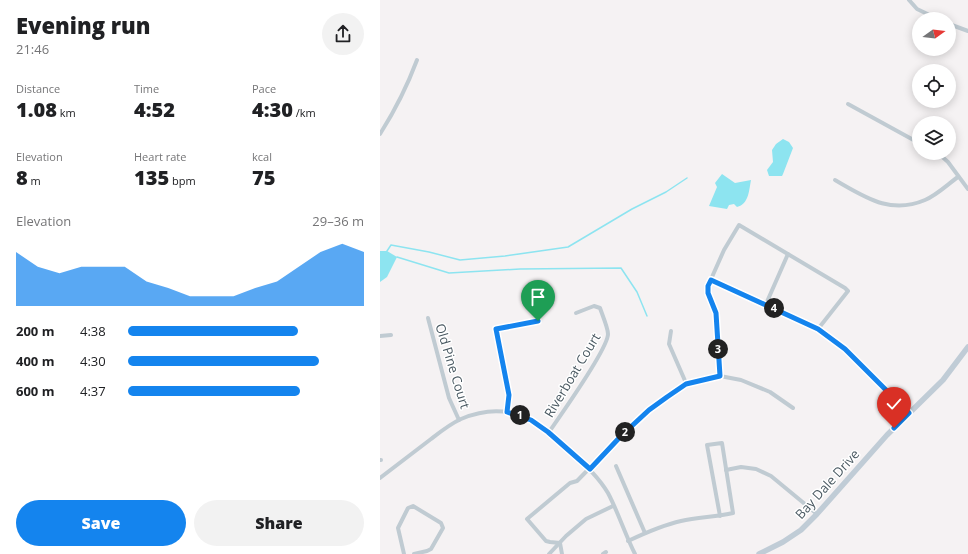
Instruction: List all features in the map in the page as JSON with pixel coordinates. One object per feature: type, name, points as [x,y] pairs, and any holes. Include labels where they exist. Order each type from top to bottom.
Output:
[{"type":"street","points":[[909,0],[917,9],[923,12]]},
{"type":"street","points":[[956,27],[968,31]]},
{"type":"street","points":[[380,134],[389,120],[412,74],[417,60]]},
{"type":"street","points":[[848,104],[912,139]]},
{"type":"street","points":[[946,160],[968,189]]},
{"type":"street","points":[[835,180],[871,200],[899,206],[926,200],[958,177]]},
{"type":"street","points":[[720,376],[716,313],[708,293],[708,286],[724,250],[739,225],[848,291],[818,329]]},
{"type":"street","points":[[766,304],[788,254]]},
{"type":"street","points":[[711,280],[818,329],[845,349],[909,413]]},
{"type":"street","name":"Riverboat Court","points":[[548,432],[577,391],[601,352],[608,334],[600,308],[594,306],[576,313]]},
{"type":"street","name":"Old Pine Court","points":[[428,318],[449,398],[459,420]]},
{"type":"street","points":[[507,412],[509,395],[496,329],[538,321]]},
{"type":"street","points":[[671,331],[669,344],[686,384]]},
{"type":"street","points":[[380,336],[391,335]]},
{"type":"street","name":"Bay Dale Drive","points":[[758,554],[765,553],[801,530],[872,452],[943,380],[968,347]]},
{"type":"street","points":[[560,543],[546,540],[527,519],[570,483],[577,480],[590,469],[621,436],[649,410],[686,384],[720,376],[741,380],[770,392],[793,408]]},
{"type":"street","points":[[380,478],[459,420],[484,413],[507,412],[531,420],[548,432],[590,469],[608,493],[634,554]]},
{"type":"street","points":[[628,540],[680,521],[720,516],[733,513],[722,443],[707,445],[720,516]]},
{"type":"street","points":[[616,466],[645,533]]},
{"type":"street","points":[[726,470],[742,467],[756,469],[771,476],[817,514]]},
{"type":"street","points":[[404,554],[398,528],[408,508],[413,506],[441,523],[443,528],[431,549],[414,554]]},
{"type":"street","points":[[549,554],[566,536],[586,519],[613,506]]},
{"type":"street","points":[[560,543],[562,554]]},
{"type":"water","points":[[783,139],[789,142],[793,148],[782,176],[769,176],[767,170],[773,162],[772,150],[776,144]]},
{"type":"water","points":[[722,174],[735,183],[751,180],[748,196],[744,203],[737,207],[734,204],[729,205],[727,209],[709,206],[717,187],[715,183]]},
{"type":"water","points":[[380,251],[387,251],[397,257],[387,277],[380,282]]},
{"type":"waterway","points":[[387,251],[391,245],[429,252],[460,260],[505,256],[568,247],[632,209],[666,192],[687,178]]},
{"type":"waterway","points":[[397,257],[449,273],[520,269],[621,268],[637,292],[647,316]]},
{"type":"route","points":[[538,321],[496,329],[509,395],[507,412],[520,415],[531,420],[548,432],[590,469],[621,436],[649,410],[667,397],[686,384],[720,376],[716,313],[708,293],[708,286],[711,280],[818,329],[834,340],[845,349],[909,413],[894,428]]}]
